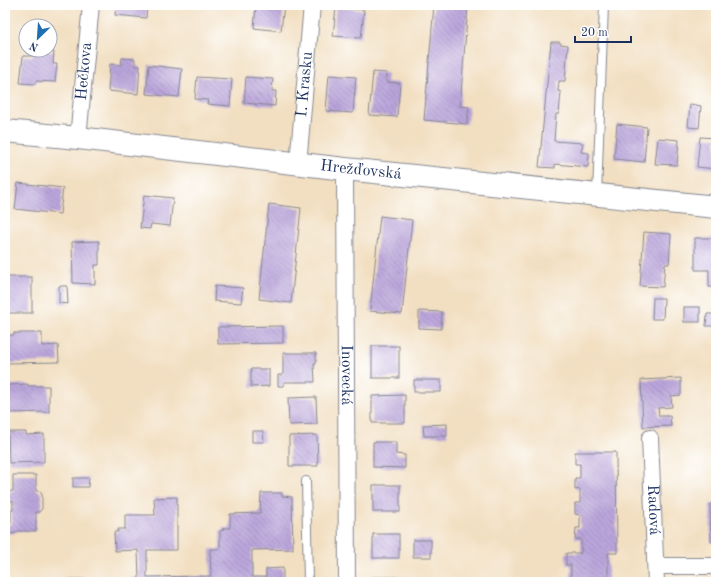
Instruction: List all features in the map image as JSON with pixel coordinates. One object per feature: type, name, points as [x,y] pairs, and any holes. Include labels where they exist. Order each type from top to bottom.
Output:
[{"type":"street","name":"Hečkova","points":[[78,138],[91,5]]},
{"type":"street","name":"I. Krasku","points":[[298,164],[312,5]]},
{"type":"street","name":"Hrežďovská","points":[[5,131],[597,196],[716,207]]},
{"type":"street","name":"Inovecká","points":[[345,169],[347,582]]},
{"type":"street","name":"Radová","points":[[650,438],[656,574]]},
{"type":"street","points":[[656,574],[716,566]]},
{"type":"lane","points":[[597,196],[604,5]]},
{"type":"lane","points":[[306,481],[308,582]]},
{"type":"building","points":[[116,5],[147,5],[146,18],[115,15]]},
{"type":"building","points":[[256,5],[284,5],[281,31],[254,28]]},
{"type":"building","points":[[434,5],[468,6],[460,106],[469,107],[467,124],[424,120]]},
{"type":"building","points":[[336,7],[364,10],[361,38],[333,36]]},
{"type":"building","points":[[551,42],[560,42],[560,44],[568,45],[565,81],[559,81],[558,91],[561,92],[559,114],[556,114],[554,141],[583,143],[581,152],[589,153],[588,167],[555,164],[555,168],[539,167]]},
{"type":"building","points":[[23,58],[54,58],[53,64],[57,64],[55,82],[36,81],[35,84],[20,83]]},
{"type":"building","points":[[122,58],[135,59],[135,66],[140,66],[138,94],[108,91],[110,64],[121,65]]},
{"type":"building","points":[[149,65],[182,69],[179,97],[146,94]]},
{"type":"building","points":[[373,72],[387,73],[386,82],[400,83],[397,117],[369,115]]},
{"type":"building","points":[[329,75],[356,77],[353,113],[326,111]]},
{"type":"building","points":[[197,77],[232,79],[230,106],[207,104],[208,100],[195,99]]},
{"type":"building","points":[[246,77],[273,79],[272,91],[276,91],[275,106],[244,103]]},
{"type":"building","points":[[690,104],[701,106],[699,128],[688,127]]},
{"type":"building","points":[[617,124],[647,127],[644,162],[614,159]]},
{"type":"building","points":[[700,137],[716,138],[716,169],[697,167]]},
{"type":"building","points":[[658,138],[679,140],[677,165],[655,164]]},
{"type":"building","points":[[18,183],[63,188],[60,214],[15,209]]},
{"type":"building","points":[[144,195],[173,198],[170,226],[151,224],[150,229],[140,228]]},
{"type":"building","points":[[269,204],[301,208],[291,303],[259,299]]},
{"type":"building","points":[[380,216],[412,220],[402,314],[370,311]]},
{"type":"building","points":[[644,232],[671,234],[669,264],[665,264],[663,287],[640,286]]},
{"type":"building","points":[[695,238],[716,238],[716,287],[709,287],[709,270],[695,270]]},
{"type":"building","points":[[99,241],[99,265],[95,265],[95,284],[73,283],[72,242]]},
{"type":"building","points":[[6,277],[32,277],[32,313],[6,313]]},
{"type":"building","points":[[59,286],[67,286],[68,304],[59,303]]},
{"type":"building","points":[[215,286],[243,288],[241,303],[214,301]]},
{"type":"building","points":[[653,298],[664,298],[663,319],[652,319]]},
{"type":"building","points":[[684,307],[700,307],[700,322],[684,322]]},
{"type":"building","points":[[419,311],[442,312],[441,329],[419,328]]},
{"type":"building","points":[[707,314],[716,314],[716,326],[706,326]]},
{"type":"building","points":[[283,326],[283,343],[218,344],[218,327]]},
{"type":"building","points":[[14,333],[42,333],[42,346],[58,345],[59,362],[7,363],[8,335],[14,335]]},
{"type":"building","points":[[372,346],[399,346],[399,378],[372,378]]},
{"type":"building","points":[[283,353],[316,353],[316,364],[314,364],[315,382],[284,382],[284,386],[278,386],[278,375],[283,375]]},
{"type":"building","points":[[251,369],[269,369],[269,386],[251,387]]},
{"type":"building","points":[[681,378],[681,395],[671,396],[672,407],[658,408],[659,416],[670,416],[671,426],[643,427],[641,380]]},
{"type":"building","points":[[414,380],[441,380],[441,392],[414,392]]},
{"type":"building","points":[[28,384],[28,386],[49,386],[49,412],[8,413],[8,385]]},
{"type":"building","points":[[405,395],[405,423],[372,423],[372,396]]},
{"type":"building","points":[[316,397],[317,424],[289,425],[288,398]]},
{"type":"building","points":[[447,424],[447,436],[424,436],[423,425]]},
{"type":"building","points":[[252,431],[263,431],[264,442],[252,442]]},
{"type":"building","points":[[8,432],[26,432],[26,435],[44,434],[44,462],[9,463]]},
{"type":"building","points":[[317,435],[318,466],[289,466],[289,436]]},
{"type":"building","points":[[373,442],[396,442],[396,454],[405,455],[405,468],[373,467]]},
{"type":"building","points":[[575,452],[616,452],[617,553],[608,553],[608,582],[566,582],[566,578],[571,578],[571,565],[566,565],[566,553],[581,553],[581,539],[575,539],[576,528],[580,528],[580,515],[575,514],[575,503],[580,503],[580,489],[575,490],[575,478],[580,478],[580,464],[575,464]]},
{"type":"building","points":[[13,475],[36,475],[36,491],[39,491],[42,494],[42,509],[39,512],[36,512],[36,531],[18,531],[11,534],[8,531],[8,526],[11,523],[13,501],[8,498],[8,494],[13,491]]},
{"type":"building","points":[[73,478],[89,478],[88,487],[73,487]]},
{"type":"building","points":[[373,485],[400,485],[400,512],[373,512]]},
{"type":"building","points":[[261,493],[282,493],[282,496],[292,497],[293,549],[252,550],[252,577],[266,577],[266,569],[283,568],[283,582],[69,582],[69,579],[139,579],[138,550],[115,551],[114,532],[118,532],[118,529],[125,529],[125,515],[155,515],[154,498],[177,497],[177,550],[147,550],[147,577],[211,576],[210,549],[220,549],[220,531],[223,530],[223,528],[230,528],[230,514],[260,513]]},
{"type":"building","points":[[710,504],[716,504],[716,542],[711,542]]},
{"type":"building","points":[[373,534],[399,534],[399,558],[373,558]]},
{"type":"building","points":[[413,540],[431,540],[431,557],[413,557]]},
{"type":"building","points":[[373,577],[405,577],[405,582],[373,582]]}]
